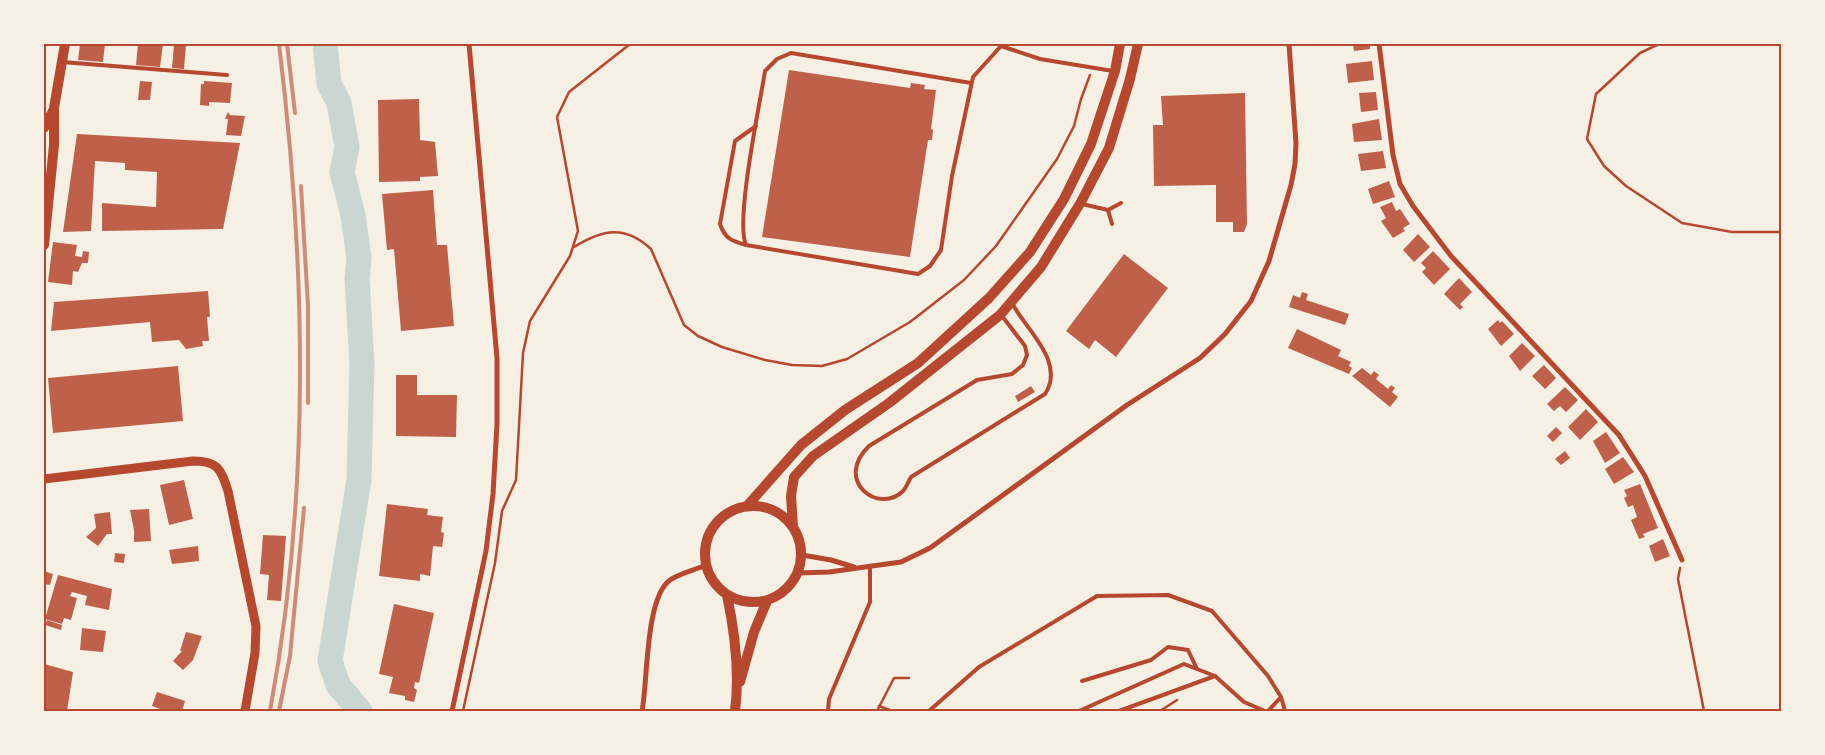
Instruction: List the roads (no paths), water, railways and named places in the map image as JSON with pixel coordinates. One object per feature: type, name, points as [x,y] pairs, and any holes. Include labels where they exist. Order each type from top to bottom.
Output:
[{"type":"main road","points":[[44,245],[47,190],[56,126],[54,108],[65,44]]},
{"type":"main road","points":[[747,506],[801,444],[846,410],[918,363],[989,298],[1030,252],[1064,199],[1091,144],[1115,71],[1120,44]]},
{"type":"main road","points":[[793,527],[791,496],[794,476],[812,456],[889,402],[1000,315],[1041,267],[1079,204],[1109,148],[1130,80],[1138,44]]},
{"type":"main road","points":[[44,128],[54,108]]},
{"type":"main road","points":[[747,506],[765,507],[781,514],[793,527],[798,536],[802,555],[798,573],[790,585],[780,594],[768,600],[754,603],[740,601],[727,595],[713,582],[706,565],[705,549],[710,534],[719,520],[732,511],[747,506]]},
{"type":"main road","points":[[727,595],[734,627],[738,690]]},
{"type":"main road","points":[[735,711],[738,690],[754,632],[768,600]]},
{"type":"street","points":[[452,711],[486,551],[493,494],[497,424],[497,358],[469,44]]},
{"type":"street","points":[[802,555],[832,560],[854,567],[870,568],[901,562],[930,548],[1127,405],[1200,358],[1225,334],[1250,301],[1269,261],[1291,185],[1296,143],[1289,44]]},
{"type":"street","points":[[1379,44],[1393,155],[1400,184],[1451,256],[1619,435],[1646,476],[1682,560]]},
{"type":"street","points":[[44,479],[206,461],[215,465],[222,473],[228,491],[256,626],[255,653],[245,711]]},
{"type":"street","points":[[642,711],[651,621],[656,599],[669,581],[706,565]]},
{"type":"street","points":[[798,573],[829,572],[854,567]]},
{"type":"lane","points":[[756,126],[735,141],[720,224],[723,233],[729,240],[746,245],[918,274],[930,266],[941,250],[952,176],[973,77],[1001,46],[1040,59],[1115,71]]},
{"type":"lane","points":[[746,245],[742,237],[744,206],[765,71],[777,59],[791,53],[972,83]]},
{"type":"lane","points":[[62,62],[227,75]]},
{"type":"lane","points":[[1079,204],[1108,210],[1121,203]]},
{"type":"lane","points":[[1108,210],[1112,224]]},
{"type":"lane","points":[[1000,315],[1025,346],[1027,355],[1023,365],[1012,374],[977,380],[869,446],[860,455],[855,464],[858,484],[864,492],[884,499],[894,497],[903,491],[911,477],[1045,394],[1052,381],[1049,360],[1012,302]]},
{"type":"lane","points":[[828,711],[829,699],[870,602],[870,568]]},
{"type":"lane","points":[[929,711],[979,667],[1097,596],[1168,595],[1212,611],[1268,676],[1281,697],[1285,711]]},
{"type":"lane","points":[[1082,681],[1151,660],[1168,647],[1188,650],[1197,669]]},
{"type":"lane","points":[[1079,711],[1184,664],[1215,676],[1244,702],[1267,711],[1281,697]]},
{"type":"lane","points":[[1119,711],[1215,676]]},
{"type":"waterway","points":[[325,44],[329,84],[339,103],[347,147],[342,172],[353,215],[359,258],[357,279],[362,363],[359,479],[330,661],[338,685],[360,711]]},
{"type":"railway","points":[[270,711],[293,545],[298,462],[300,378],[299,294],[295,211],[279,44]]},
{"type":"railway","points":[[287,44],[295,113]]},
{"type":"railway","points":[[301,186],[308,306],[308,403]]},
{"type":"railway","points":[[279,711],[290,656],[304,508]]}]
